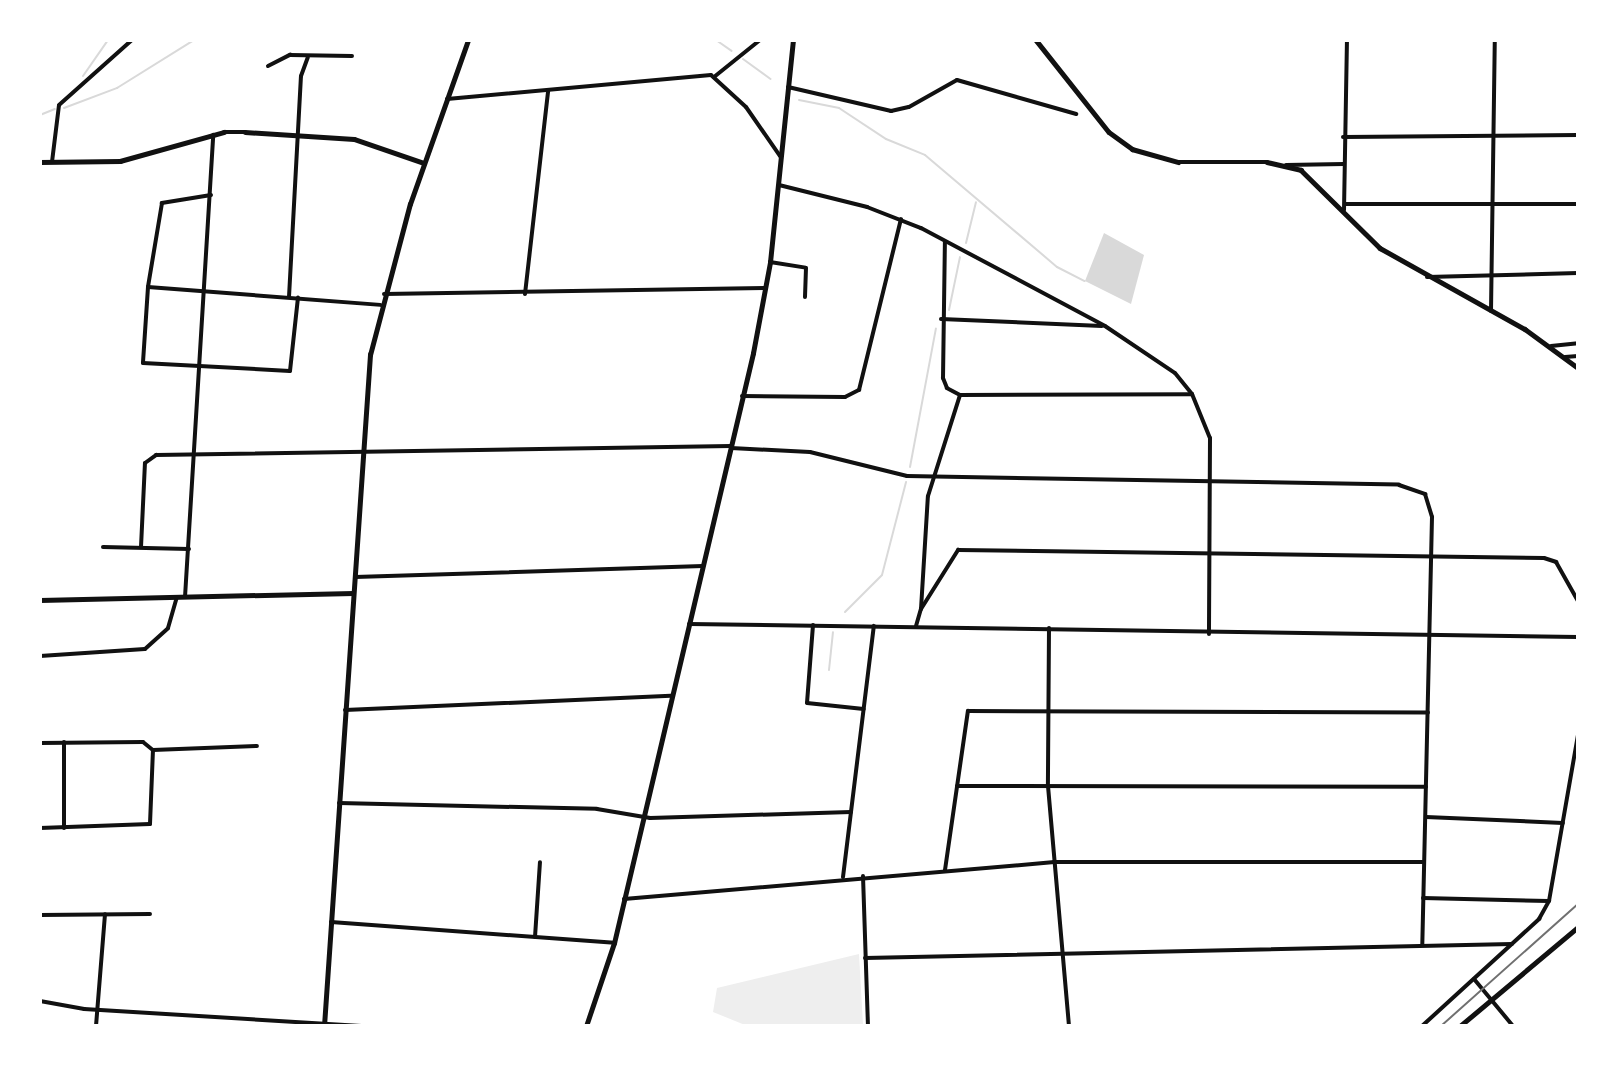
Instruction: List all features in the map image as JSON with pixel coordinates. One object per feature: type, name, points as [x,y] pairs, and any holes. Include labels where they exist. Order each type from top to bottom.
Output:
[{"type":"main road","points":[[586,1026],[614,943],[690,624],[766,288],[782,159],[793,40]]},
{"type":"street","points":[[52,162],[59,105],[132,40]]},
{"type":"street","points":[[324,1023],[370,355],[380,306],[424,163],[468,40]]},
{"type":"street","points":[[447,99],[714,77],[760,40]]},
{"type":"street","points":[[1036,40],[1102,123],[1132,149],[1178,162],[1344,164]]},
{"type":"street","points":[[1344,210],[1343,137],[1347,40]]},
{"type":"street","points":[[1491,311],[1495,40]]},
{"type":"street","points":[[268,66],[276,57],[352,56]]},
{"type":"street","points":[[289,297],[301,76],[308,57]]},
{"type":"street","points":[[714,77],[746,106],[782,159]]},
{"type":"street","points":[[788,87],[891,111],[909,107],[957,80],[1076,114]]},
{"type":"street","points":[[525,294],[549,91]]},
{"type":"street","points":[[185,597],[196,458],[213,135]]},
{"type":"street","points":[[40,162],[156,155],[213,135],[299,135],[374,143],[424,163]]},
{"type":"street","points":[[1343,137],[1578,135]]},
{"type":"street","points":[[1286,165],[1318,182],[1380,248],[1426,277],[1551,346],[1578,368]]},
{"type":"street","points":[[779,185],[901,219],[1105,326],[1163,363],[1192,394],[1210,438],[1209,634]]},
{"type":"street","points":[[211,195],[164,200],[148,286],[143,363],[290,371],[297,297]]},
{"type":"street","points":[[1345,204],[1578,204]]},
{"type":"street","points":[[742,396],[845,397],[859,390],[901,219]]},
{"type":"street","points":[[945,243],[940,319],[946,388],[960,395],[1192,394]]},
{"type":"street","points":[[770,262],[806,268],[805,297]]},
{"type":"street","points":[[1426,277],[1493,273],[1578,273]]},
{"type":"street","points":[[148,286],[297,297],[380,306]]},
{"type":"street","points":[[384,294],[525,294],[766,288]]},
{"type":"street","points":[[940,319],[1105,326]]},
{"type":"street","points":[[1551,346],[1578,343]]},
{"type":"street","points":[[1565,357],[1578,356]]},
{"type":"street","points":[[916,627],[921,609],[928,496],[960,395]]},
{"type":"street","points":[[141,547],[145,463],[156,455],[196,458],[730,447],[810,452],[907,476],[937,473],[1399,484],[1425,494],[1432,517],[1422,945]]},
{"type":"street","points":[[104,547],[189,549]]},
{"type":"street","points":[[921,609],[958,550],[1431,555],[1556,562],[1578,601]]},
{"type":"street","points":[[355,577],[703,566]]},
{"type":"street","points":[[40,600],[353,593]]},
{"type":"street","points":[[40,656],[145,649],[168,628],[177,597]]},
{"type":"street","points":[[690,624],[1049,628],[1209,634],[1578,637]]},
{"type":"street","points":[[813,625],[807,702],[864,709]]},
{"type":"street","points":[[843,878],[874,626]]},
{"type":"street","points":[[1049,628],[1048,786],[1070,1026]]},
{"type":"street","points":[[345,710],[671,696]]},
{"type":"street","points":[[945,870],[968,711],[1428,713]]},
{"type":"street","points":[[1319,1026],[1421,1026],[1512,944],[1549,901],[1578,735]]},
{"type":"street","points":[[40,743],[143,741],[153,750],[257,746]]},
{"type":"street","points":[[64,742],[64,828]]},
{"type":"street","points":[[40,828],[147,825],[154,810],[153,750]]},
{"type":"street","points":[[957,786],[1426,787]]},
{"type":"street","points":[[1569,790],[1578,790]]},
{"type":"street","points":[[339,803],[597,809],[644,816],[851,812]]},
{"type":"street","points":[[1426,816],[1563,823]]},
{"type":"street","points":[[535,937],[540,862]]},
{"type":"street","points":[[624,899],[863,876],[1054,862],[1424,862]]},
{"type":"street","points":[[863,876],[868,1026]]},
{"type":"street","points":[[1423,898],[1549,901]]},
{"type":"street","points":[[96,1026],[105,914]]},
{"type":"street","points":[[40,915],[150,914]]},
{"type":"street","points":[[331,922],[614,943]]},
{"type":"street","points":[[1460,1026],[1578,927]]},
{"type":"street","points":[[865,958],[1512,944]]},
{"type":"street","points":[[1474,979],[1513,1026]]},
{"type":"street","points":[[40,1001],[97,1010],[365,1026]]},
{"type":"shaded area","points":[[1104,233],[1144,255],[1131,304],[1085,281]]},
{"type":"shaded area","points":[[859,954],[863,1025],[745,1025],[713,1012],[717,988]]},
{"type":"waterway","points":[[83,76],[108,40]]},
{"type":"waterway","points":[[64,108],[117,88],[194,40]]},
{"type":"waterway","points":[[716,40],[732,51]]},
{"type":"waterway","points":[[743,59],[771,79]]},
{"type":"waterway","points":[[799,100],[839,108],[886,139],[925,155],[1057,267],[1085,281]]},
{"type":"waterway","points":[[40,115],[55,109]]},
{"type":"waterway","points":[[966,243],[976,202]]},
{"type":"waterway","points":[[949,310],[960,257]]},
{"type":"waterway","points":[[910,467],[936,328]]},
{"type":"waterway","points":[[845,612],[882,575],[906,482]]},
{"type":"waterway","points":[[829,670],[833,632]]},
{"type":"railway","points":[[1441,1026],[1578,904]]}]
